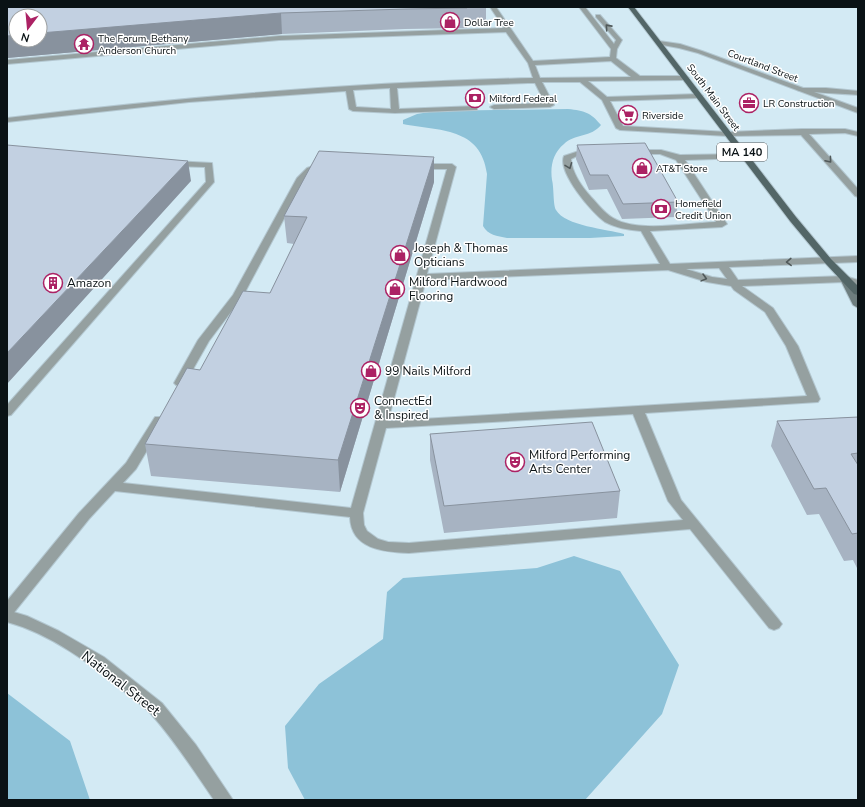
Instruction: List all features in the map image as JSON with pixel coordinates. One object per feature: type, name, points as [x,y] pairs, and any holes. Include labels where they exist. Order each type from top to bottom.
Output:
[{"type":"main road","name":"South Main Street","points":[[631,7],[745,156],[828,261],[858,292]]},
{"type":"main road","points":[[845,279],[858,305]]},
{"type":"street","points":[[493,7],[531,63],[537,80],[550,104],[494,107]]},
{"type":"street","points":[[582,7],[614,49]]},
{"type":"street","points":[[590,7],[619,40],[614,49],[613,59]]},
{"type":"street","points":[[7,62],[279,38],[508,30]]},
{"type":"street","name":"Courtland Street","points":[[659,43],[680,46],[700,52],[858,111]]},
{"type":"street","points":[[531,63],[613,59],[639,79]]},
{"type":"street","points":[[7,120],[175,101],[349,88],[537,80],[685,78]]},
{"type":"street","points":[[581,79],[605,99],[620,128],[728,134],[802,131],[845,131],[858,134]]},
{"type":"street","points":[[393,86],[395,111]]},
{"type":"street","points":[[349,88],[353,110],[395,111],[474,108]]},
{"type":"street","points":[[801,90],[826,90],[858,93]]},
{"type":"street","points":[[605,99],[699,96]]},
{"type":"street","points":[[802,131],[858,194]]},
{"type":"street","points":[[624,152],[655,152],[679,158],[745,156]]},
{"type":"street","points":[[601,153],[576,154],[567,158],[579,190],[610,221],[625,226],[644,228],[722,224],[679,158]]},
{"type":"street","points":[[7,412],[210,182],[209,165],[160,164]]},
{"type":"street","points":[[174,394],[204,340],[238,296],[301,178],[310,170],[330,164]]},
{"type":"street","points":[[408,165],[452,167],[356,513],[358,528],[363,535],[382,545],[395,548],[409,548],[692,524]]},
{"type":"street","points":[[644,228],[666,266],[705,278],[734,283],[845,279],[858,283]]},
{"type":"street","points":[[422,277],[858,259]]},
{"type":"street","points":[[381,425],[814,399],[792,346],[769,310],[734,283],[722,264]]},
{"type":"street","points":[[7,611],[84,516],[113,486],[139,455],[166,407]]},
{"type":"street","points":[[637,409],[675,501],[774,624]]},
{"type":"street","points":[[113,486],[356,513]]},
{"type":"street","name":"National Street","points":[[7,616],[22,620],[54,635],[98,661],[156,708],[190,750],[224,800]]},
{"type":"shaded area","points":[[568,109],[587,113],[594,117],[601,125],[593,132],[573,138],[557,151],[553,160],[551,175],[556,210],[568,220],[587,226],[624,234],[624,236],[590,238],[507,238],[490,233],[483,226],[487,174],[483,159],[476,147],[467,139],[456,134],[403,124],[403,120],[417,114],[435,111]]},
{"type":"shaded area","points":[[574,556],[620,571],[679,665],[662,714],[585,800],[305,800],[288,768],[285,726],[319,684],[383,639],[387,592],[403,578],[537,568]]},
{"type":"shaded area","points":[[7,693],[70,741],[90,800],[7,800]]},
{"type":"building","points":[[7,7],[467,7],[281,13],[48,32],[48,8],[8,8],[7,36]]},
{"type":"building","points":[[645,143],[678,202],[623,204],[608,175],[590,175],[577,145]]},
{"type":"building","name":"Amazon","points":[[7,145],[188,161],[7,353]]},
{"type":"building","points":[[319,151],[434,157],[338,460],[145,444],[187,368],[200,370],[243,291],[270,293],[307,217],[284,216]]},
{"type":"building","points":[[858,417],[858,453],[851,454],[858,465],[858,533],[852,534],[826,488],[814,489],[777,421]]},
{"type":"building","points":[[592,422],[620,491],[444,506],[430,434]]},
{"type":"place","name":"Dollar Tree","points":[[450,22]]},
{"type":"place","name":"The Forum, Bethany Anderson Church","points":[[84,44]]},
{"type":"place","name":"Milford Federal","points":[[475,98]]},
{"type":"place","name":"LR Construction","points":[[749,103]]},
{"type":"place","name":"Riverside","points":[[628,115]]},
{"type":"place","name":"AT&T Store","points":[[642,168]]},
{"type":"place","name":"Homefield Credit Union","points":[[661,209]]},
{"type":"place","name":"Joseph & Thomas Opticians","points":[[400,255]]},
{"type":"place","name":"Amazon","points":[[53,283]]},
{"type":"place","name":"Milford Hardwood Flooring","points":[[395,289]]},
{"type":"place","name":"99 Nails Milford","points":[[371,371]]},
{"type":"place","name":"ConnectEd & Inspired","points":[[360,408]]},
{"type":"place","name":"Milford Performing Arts Center","points":[[515,462]]}]
